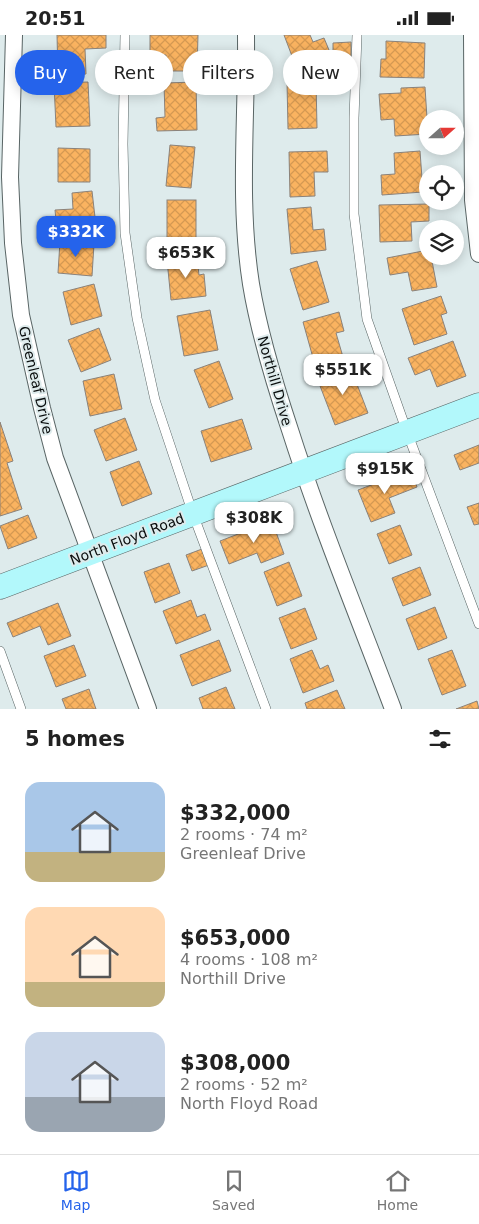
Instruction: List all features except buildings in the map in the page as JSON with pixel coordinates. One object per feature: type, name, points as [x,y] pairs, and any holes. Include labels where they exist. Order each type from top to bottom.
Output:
[{"type":"street","name":"Greenleaf Drive","points":[[14,35],[10,177],[13,243],[21,315],[55,458],[148,709]]},
{"type":"street","name":"Northill Drive","points":[[246,35],[244,193],[251,283],[272,377],[303,472],[393,709]]},
{"type":"street","points":[[472,35],[473,200],[479,254]]},
{"type":"street","name":"North Floyd Road","points":[[0,587],[479,405]]},
{"type":"lane","points":[[125,35],[123,144],[125,233],[137,319],[155,400],[193,514],[266,709]]},
{"type":"lane","points":[[357,35],[354,119],[354,214],[367,319],[407,433],[479,624]]},
{"type":"lane","points":[[0,651],[22,709]]}]
